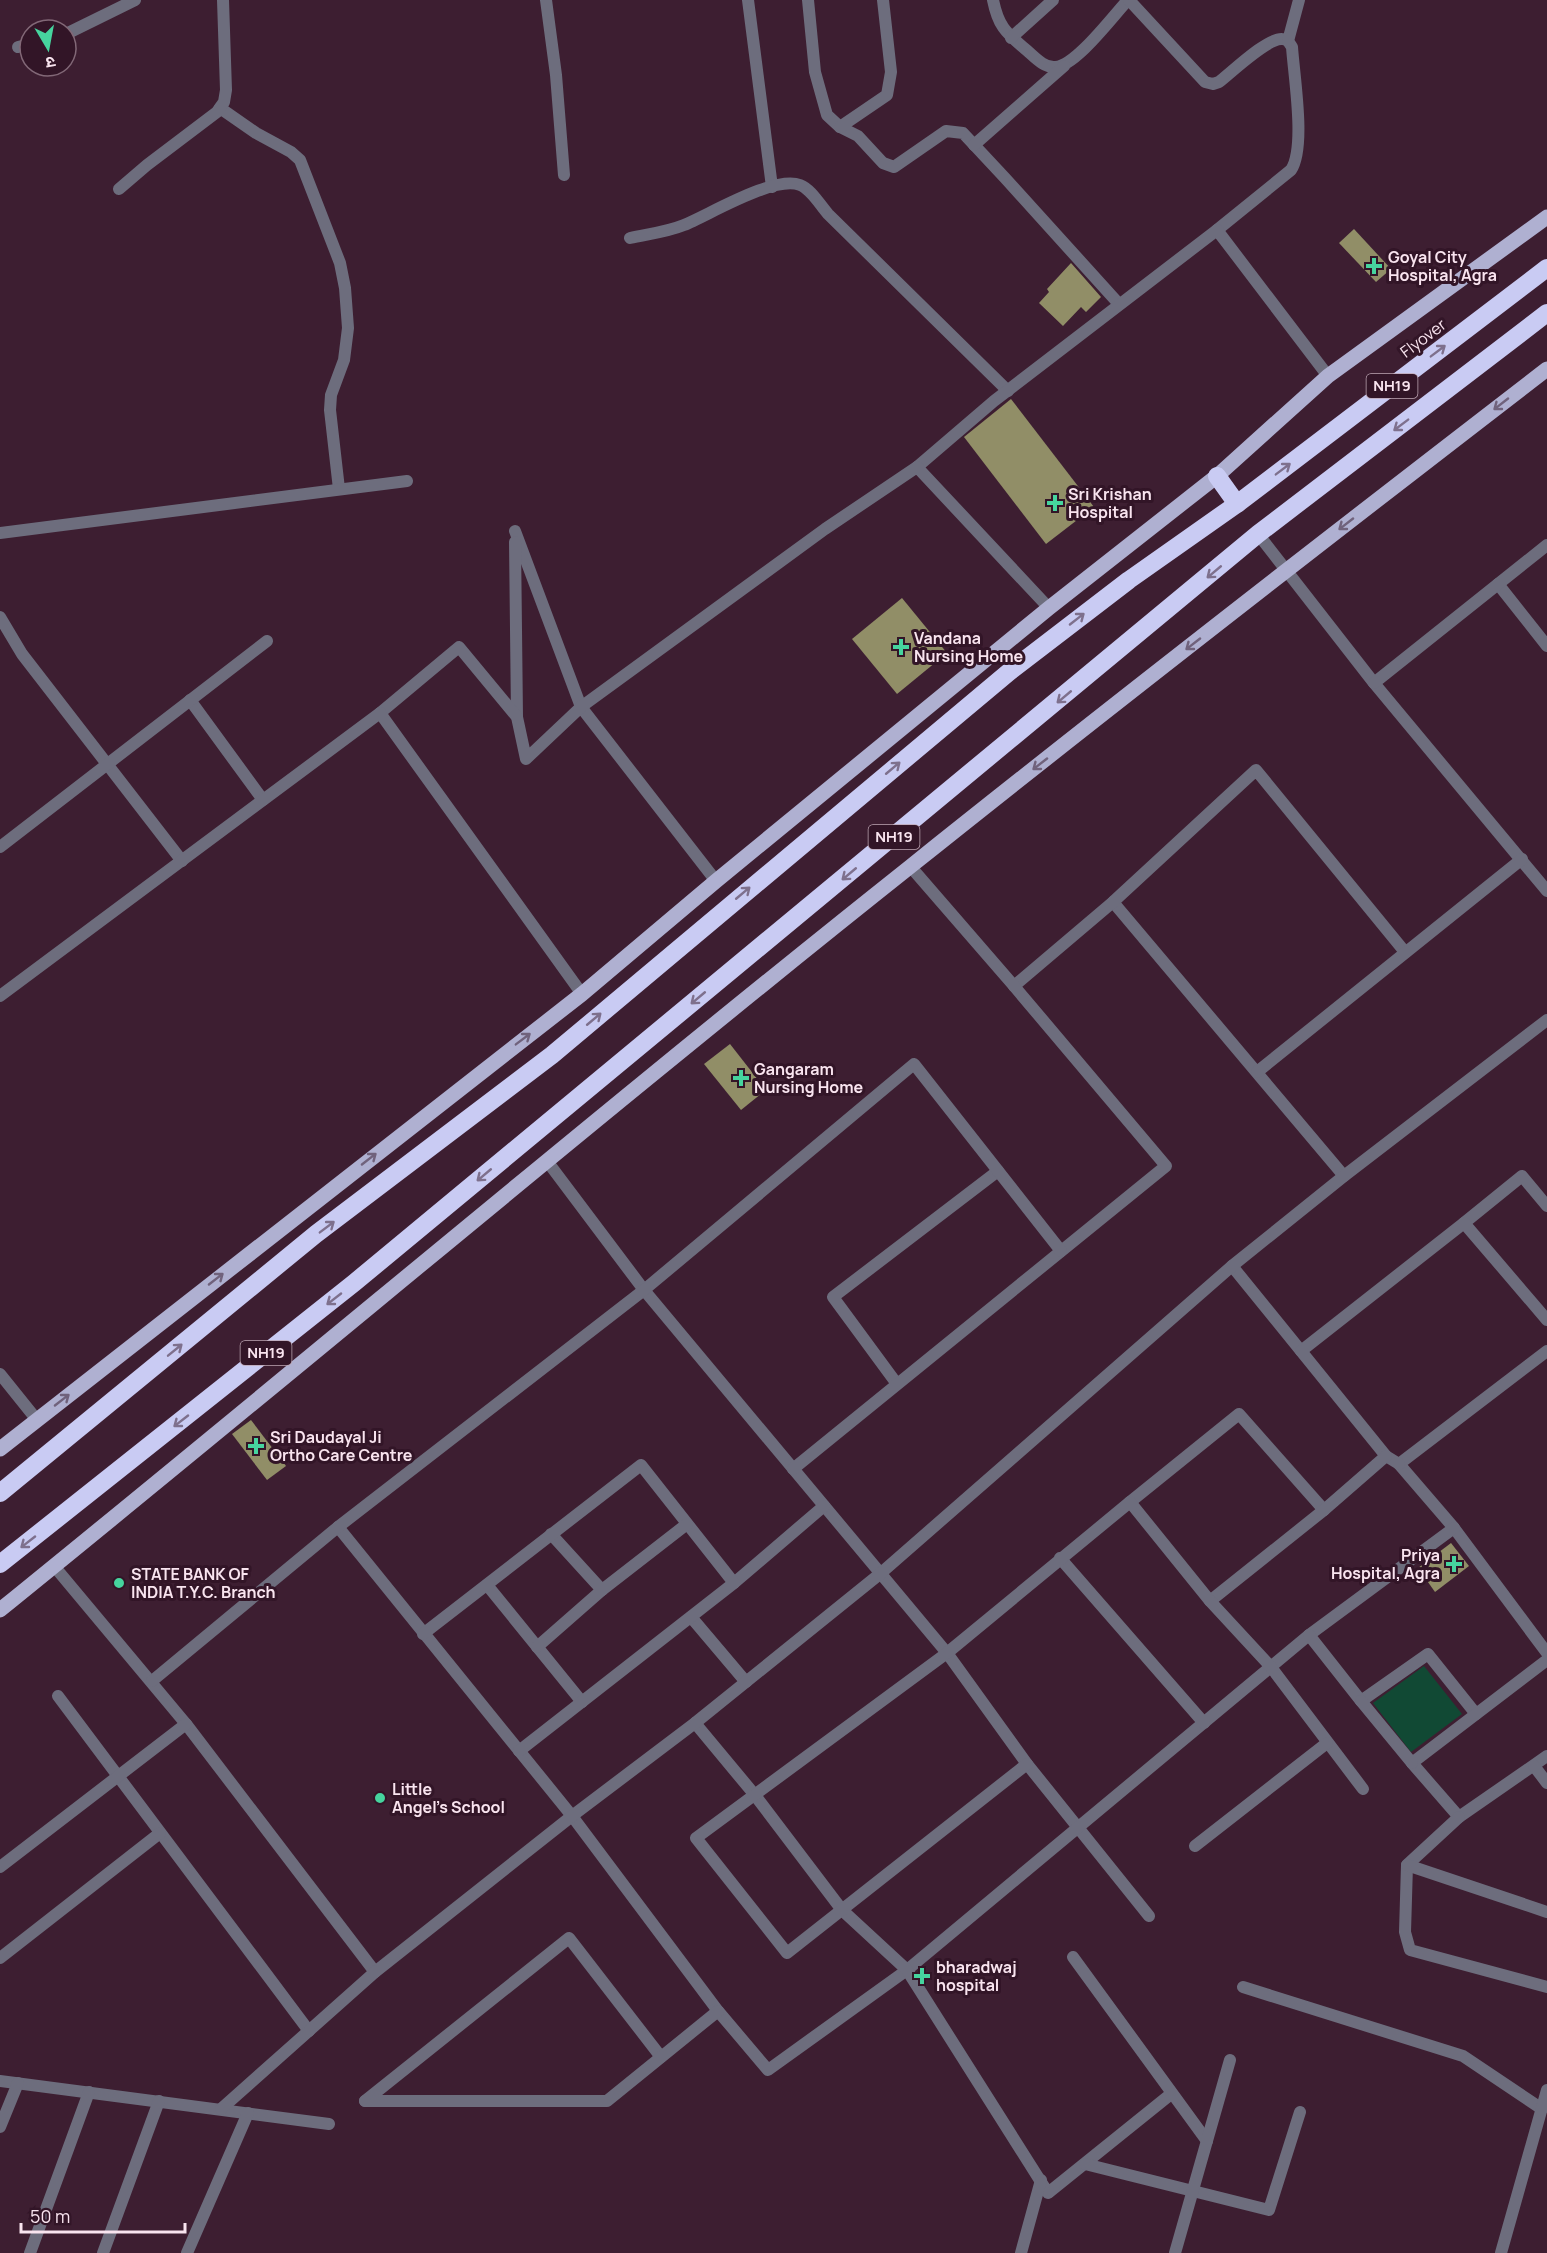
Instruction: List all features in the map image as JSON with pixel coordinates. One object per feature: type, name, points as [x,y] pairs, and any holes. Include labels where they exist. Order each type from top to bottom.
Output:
[{"type":"highway","name":"Flyover","points":[[1237,504],[1547,268]]},
{"type":"highway","name":"NH19","points":[[0,1564],[354,1283],[1258,534],[1547,313]]},
{"type":"highway","points":[[1217,476],[1237,504]]},
{"type":"highway","name":"NH19","points":[[0,1493],[316,1234],[552,1054],[1009,672],[1129,580],[1237,504]]},
{"type":"main road","points":[[0,1449],[582,994],[1049,608],[1217,476],[1328,376],[1547,217]]},
{"type":"main road","points":[[0,1610],[910,866],[1285,571],[1547,369]]},
{"type":"street","points":[[78,28],[135,0]]},
{"type":"street","points":[[119,189],[218,112],[224,102],[226,90],[223,0]]},
{"type":"street","points":[[546,0],[556,75],[564,175]]},
{"type":"street","points":[[748,0],[772,187]]},
{"type":"street","points":[[807,0],[818,82],[827,115],[840,127],[858,136],[882,163],[890,167],[898,166],[946,131],[963,133],[1119,304]]},
{"type":"street","points":[[840,127],[887,95],[891,72],[883,0]]},
{"type":"street","points":[[993,0],[999,22],[1005,33],[1045,65],[1053,68],[1065,66]]},
{"type":"street","points":[[1011,38],[1053,0]]},
{"type":"street","points":[[974,145],[1077,55],[1128,0],[1205,82],[1213,84],[1220,82],[1270,42],[1280,39],[1288,41]]},
{"type":"street","points":[[716,881],[582,707],[515,531],[517,717],[525,759],[582,707],[825,529],[917,467],[1008,391],[1291,170],[1299,145],[1292,48],[1288,41],[1299,0]]},
{"type":"street","points":[[220,108],[256,133],[291,152],[300,160],[340,263],[345,288],[348,328],[344,360],[331,395],[330,410],[339,489]]},
{"type":"street","points":[[630,238],[684,225],[746,196],[772,187],[798,184],[806,188],[828,214],[1008,391]]},
{"type":"street","points":[[1217,230],[1328,376]]},
{"type":"street","points":[[917,467],[1049,608]]},
{"type":"street","points":[[0,533],[117,516],[407,481]]},
{"type":"street","points":[[1258,534],[1374,683],[1547,891]]},
{"type":"street","points":[[1374,683],[1547,545]]},
{"type":"street","points":[[1498,584],[1547,646]]},
{"type":"street","points":[[0,617],[22,654],[182,861]]},
{"type":"street","points":[[0,847],[267,641]]},
{"type":"street","points":[[0,996],[380,713],[459,646],[517,717]]},
{"type":"street","points":[[190,700],[263,800]]},
{"type":"street","points":[[380,713],[582,994]]},
{"type":"street","points":[[1014,986],[1113,902],[1256,770],[1405,952]]},
{"type":"street","points":[[1257,1072],[1522,859]]},
{"type":"street","points":[[792,1469],[1166,1166],[910,866]]},
{"type":"street","points":[[1113,902],[1344,1176]]},
{"type":"street","points":[[221,2109],[375,1972],[572,1816],[695,1723],[881,1574],[1232,1266],[1344,1176],[1547,1020]]},
{"type":"street","points":[[152,1681],[338,1527],[644,1290],[914,1064],[1061,1251]]},
{"type":"street","points":[[547,1161],[644,1290],[947,1653],[1027,1764],[1149,1916]]},
{"type":"street","points":[[897,1384],[833,1298],[999,1171]]},
{"type":"street","points":[[1300,1351],[1522,1176],[1547,1206]]},
{"type":"street","points":[[1464,1223],[1547,1320]]},
{"type":"street","points":[[1232,1266],[1386,1456],[1399,1464],[1454,1528],[1547,1653]]},
{"type":"street","points":[[1399,1464],[1547,1351]]},
{"type":"street","points":[[0,1374],[37,1420]]},
{"type":"street","points":[[1027,1764],[787,1953],[696,1838],[947,1653],[1060,1558],[1239,1414],[1324,1510]]},
{"type":"street","points":[[1210,1601],[1324,1510],[1386,1456]]},
{"type":"street","points":[[423,1634],[641,1465],[734,1583]]},
{"type":"street","points":[[1130,1502],[1210,1601],[1272,1668],[1363,1788]]},
{"type":"street","points":[[519,1751],[734,1583],[824,1506]]},
{"type":"street","points":[[537,1647],[602,1590],[687,1524]]},
{"type":"street","points":[[338,1527],[572,1816],[718,2011],[768,2070],[907,1970],[1309,1635],[1454,1528]]},
{"type":"street","points":[[551,1534],[602,1590]]},
{"type":"street","points":[[1060,1558],[1204,1723]]},
{"type":"street","points":[[54,1566],[186,1724],[375,1972]]},
{"type":"street","points":[[487,1585],[582,1702]]},
{"type":"street","points":[[691,1617],[746,1682]]},
{"type":"street","points":[[1309,1635],[1412,1763],[1459,1816]]},
{"type":"street","points":[[1361,1701],[1428,1654],[1476,1714]]},
{"type":"street","points":[[1412,1763],[1547,1660]]},
{"type":"street","points":[[58,1696],[309,2031]]},
{"type":"street","points":[[695,1723],[754,1794],[842,1910],[907,1970],[1048,2193],[1171,2094]]},
{"type":"street","points":[[0,1868],[117,1775],[186,1724]]},
{"type":"street","points":[[1195,1846],[1327,1743]]},
{"type":"street","points":[[1547,1756],[1459,1816],[1407,1865],[1405,1932],[1410,1950],[1547,1987]]},
{"type":"street","points":[[1534,1766],[1547,1783]]},
{"type":"street","points":[[0,1958],[160,1833]]},
{"type":"street","points":[[1407,1865],[1547,1912]]},
{"type":"street","points":[[661,2057],[569,1938],[365,2101],[607,2101],[718,2011]]},
{"type":"street","points":[[1073,1957],[1207,2141]]},
{"type":"street","points":[[1243,1988],[1463,2056],[1542,2109]]},
{"type":"street","points":[[1175,2253],[1230,2060]]},
{"type":"street","points":[[0,2081],[329,2124]]},
{"type":"street","points":[[0,2127],[18,2083]]},
{"type":"street","points":[[1502,2253],[1547,2090]]},
{"type":"street","points":[[30,2253],[89,2092]]},
{"type":"street","points":[[103,2253],[159,2101]]},
{"type":"street","points":[[1085,2164],[1269,2210],[1300,2112]]},
{"type":"street","points":[[187,2253],[248,2113]]},
{"type":"street","points":[[1021,2253],[1041,2180]]},
{"type":"green space","points":[[1424,1666],[1462,1714],[1411,1752],[1373,1703]]},
{"type":"building","points":[[1354,229],[1391,269],[1376,282],[1339,243]]},
{"type":"building","points":[[1071,263],[1101,297],[1086,312],[1081,307],[1063,326],[1039,303],[1049,292],[1047,289]]},
{"type":"building","points":[[1011,399],[1094,507],[1046,544],[964,437]]},
{"type":"building","points":[[902,598],[947,653],[897,694],[852,639]]},
{"type":"building","points":[[730,1044],[766,1090],[741,1110],[704,1064]]},
{"type":"building","points":[[251,1420],[286,1466],[267,1480],[232,1434]]},
{"type":"building","points":[[1451,1543],[1469,1566],[1435,1592],[1418,1568]]},
{"type":"place","name":"Goyal City Hospital, Agra","points":[[1374,266]]},
{"type":"place","name":"Sri Krishan Hospital","points":[[1055,503]]},
{"type":"place","name":"Vandana Nursing Home","points":[[901,647]]},
{"type":"place","name":"Gangaram Nursing Home","points":[[741,1078]]},
{"type":"place","name":"Sri Daudayal Ji Ortho Care Centre","points":[[256,1446]]},
{"type":"place","name":"Priya Hospital, Agra","points":[[1454,1564]]},
{"type":"place","name":"STATE BANK OF INDIA T.Y.C. Branch","points":[[119,1583]]},
{"type":"place","name":"Little Angel's School","points":[[380,1798]]},
{"type":"place","name":"bharadwaj hospital","points":[[922,1976]]}]
